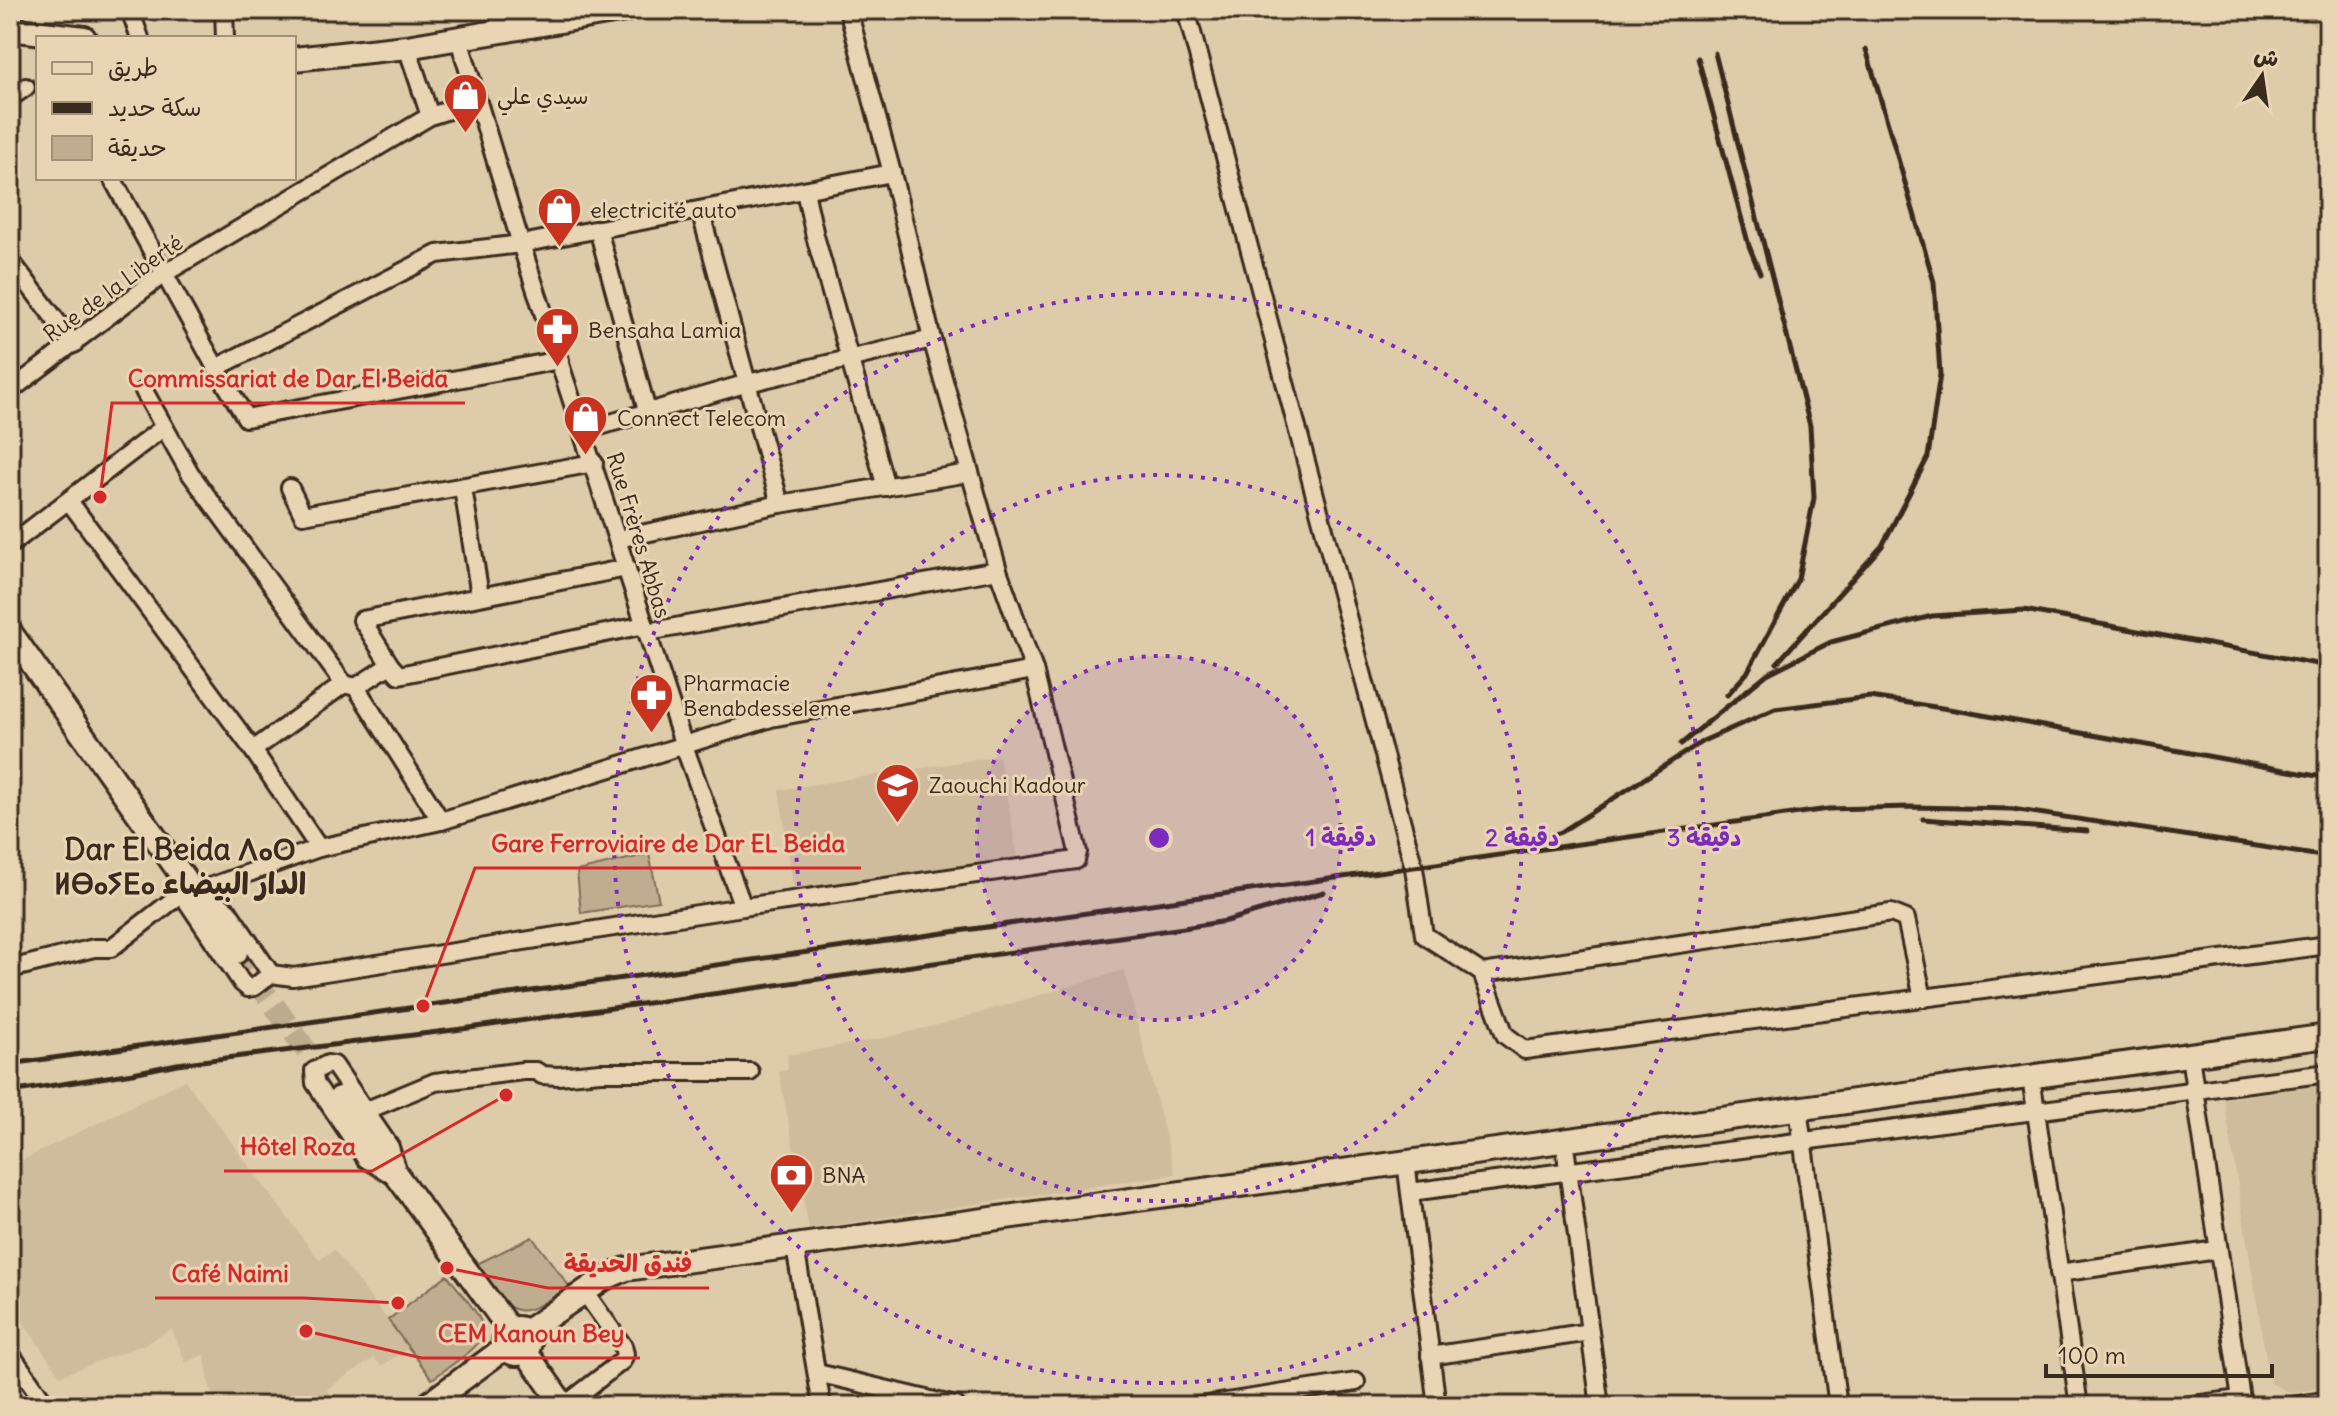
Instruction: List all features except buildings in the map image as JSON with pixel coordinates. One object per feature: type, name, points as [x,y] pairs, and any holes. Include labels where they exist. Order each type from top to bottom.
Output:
[{"type":"street","points":[[130,10],[139,36]]},
{"type":"street","points":[[224,10],[225,36]]},
{"type":"street","points":[[191,890],[242,983],[248,988],[271,974],[293,977],[743,907],[1076,860],[1078,852],[1034,670],[998,570],[969,473],[848,10]]},
{"type":"street","points":[[1186,10],[1406,838],[1416,878],[1424,935],[1482,973],[1505,1035],[1525,1050],[2328,945]]},
{"type":"street","points":[[296,59],[407,47],[458,36],[496,20],[611,11]]},
{"type":"street","points":[[10,29],[68,36]]},
{"type":"street","name":"Rue Frères Abbas","points":[[458,36],[521,244],[684,746],[743,907]]},
{"type":"street","points":[[407,47],[430,116]]},
{"type":"street","name":"Rue de la Liberté","points":[[10,391],[165,273],[430,116],[477,101]]},
{"type":"street","points":[[216,368],[437,254],[521,244],[892,173]]},
{"type":"street","points":[[113,180],[246,418],[560,360]]},
{"type":"street","points":[[805,191],[886,487]]},
{"type":"street","points":[[700,210],[780,504]]},
{"type":"street","points":[[598,229],[647,411]]},
{"type":"street","points":[[10,260],[74,344]]},
{"type":"street","points":[[583,431],[748,383],[932,339]]},
{"type":"street","points":[[144,391],[190,473],[350,685],[441,821]]},
{"type":"street","points":[[10,545],[164,427]]},
{"type":"street","points":[[290,488],[303,515],[594,463]]},
{"type":"street","points":[[618,539],[780,504],[969,473]]},
{"type":"street","points":[[463,488],[480,596]]},
{"type":"street","points":[[69,501],[253,750],[319,848]]},
{"type":"street","points":[[627,568],[362,620],[399,675],[646,628],[998,570]]},
{"type":"street","points":[[10,632],[236,952]]},
{"type":"street","points":[[253,750],[350,685],[390,665]]},
{"type":"street","points":[[10,969],[94,948],[111,948],[191,890],[319,848],[441,821],[771,718],[1034,670]]},
{"type":"street","points":[[191,890],[228,911],[271,974]]},
{"type":"street","points":[[1482,973],[1891,913],[1906,919],[1923,998]]},
{"type":"street","points":[[426,1406],[584,1291],[626,1269],[2328,1036]]},
{"type":"street","points":[[2185,1406],[2241,1402],[2190,1056]]},
{"type":"street","points":[[323,1065],[334,1065],[390,1147],[400,1180],[366,1159],[315,1083],[314,1071],[323,1065]]},
{"type":"street","points":[[365,1111],[435,1082],[523,1071],[558,1076],[600,1072],[750,1072]]},
{"type":"street","points":[[1410,1192],[2328,1073]]},
{"type":"street","points":[[2031,1077],[2079,1406]]},
{"type":"street","points":[[340,1098],[564,1406],[622,1361],[625,1354],[623,1346],[584,1291]]},
{"type":"street","points":[[1798,1108],[1838,1406]]},
{"type":"street","points":[[1564,1139],[1600,1406]]},
{"type":"street","points":[[1406,1162],[1437,1406]]},
{"type":"street","points":[[795,1247],[822,1406]]},
{"type":"street","points":[[2059,1273],[2217,1250]]},
{"type":"street","points":[[1430,1356],[1590,1332]]},
{"type":"street","points":[[10,1353],[47,1406]]},
{"type":"street","points":[[817,1373],[956,1406]]},
{"type":"street","points":[[1200,1406],[1356,1382]]},
{"type":"street","points":[[2293,1406],[2328,1400]]},
{"type":"shaded area","points":[[2295,10],[2328,10],[2328,37]]},
{"type":"shaded area","name":"Zaouchi Kadour","points":[[999,756],[1018,859],[794,891],[779,790]]},
{"type":"shaded area","points":[[1124,970],[1175,1174],[809,1229],[779,1072],[788,1069],[787,1055],[884,1038],[946,1023]]},
{"type":"shaded area","points":[[185,1080],[319,1260],[334,1250],[409,1348],[381,1366],[374,1358],[327,1389],[338,1406],[219,1406],[209,1385],[205,1354],[186,1363],[172,1329],[147,1343],[60,1376],[10,1303],[10,1166]]},
{"type":"shaded area","points":[[2328,1084],[2328,1387],[2291,1393],[2270,1383],[2224,1099]]},
{"type":"green space","points":[[649,854],[659,901],[581,913],[577,871]]},
{"type":"green space","points":[[532,1237],[569,1286],[536,1307],[516,1310],[499,1295],[477,1264]]},
{"type":"green space","points":[[447,1275],[475,1311],[482,1323],[483,1333],[469,1352],[432,1379],[388,1320]]},
{"type":"tunnel","points":[[236,952],[340,1098]]},
{"type":"railway","points":[[1777,663],[1882,546],[1928,457],[1940,374],[1934,282],[1866,49]]},
{"type":"railway","points":[[1715,53],[1810,426],[1814,498],[1798,579],[1747,673],[1727,695]]},
{"type":"railway","points":[[1698,58],[1749,246],[1760,273]]},
{"type":"railway","points":[[1681,744],[1767,674],[1831,642],[1932,616],[2024,610],[2328,666]]},
{"type":"railway","points":[[1519,846],[1561,832],[1703,741],[1775,709],[1870,697],[2328,778]]},
{"type":"railway","points":[[10,1064],[1828,809],[2012,809],[2328,857]]},
{"type":"railway","points":[[1923,819],[2087,831]]},
{"type":"railway","points":[[10,1092],[177,1064],[462,1029],[1184,928],[1226,921],[1324,892]]},
{"type":"place","name":"سيدي علي","points":[[466,135]]},
{"type":"place","name":"electricité auto","points":[[559,249]]},
{"type":"place","name":"Bensaha Lamia","points":[[557,369]]},
{"type":"place","name":"Connect Telecom","points":[[586,457]]},
{"type":"place","name":"Commissariat de Dar El Beida","points":[[100,497]]},
{"type":"place","name":"Pharmacie Benabdesseleme","points":[[652,735]]},
{"type":"place","name":"Zaouchi Kadour","points":[[898,824]]},
{"type":"place","name":"Gare Ferroviaire de Dar EL Beida","points":[[423,1006]]},
{"type":"place","name":"Hôtel Roza","points":[[506,1095]]},
{"type":"place","name":"BNA","points":[[791,1214]]},
{"type":"place","name":"فندق الحديقة","points":[[447,1268]]},
{"type":"place","name":"Café Naimi","points":[[398,1303]]},
{"type":"place","name":"CEM Kanoun Bey","points":[[306,1331]]},
{"type":"district","name":"Dar El Beida ⴷⴰⵔ ⵍⴱⴰⵢⴹⴰ الدار البيضاء","points":[[180,866]]}]
